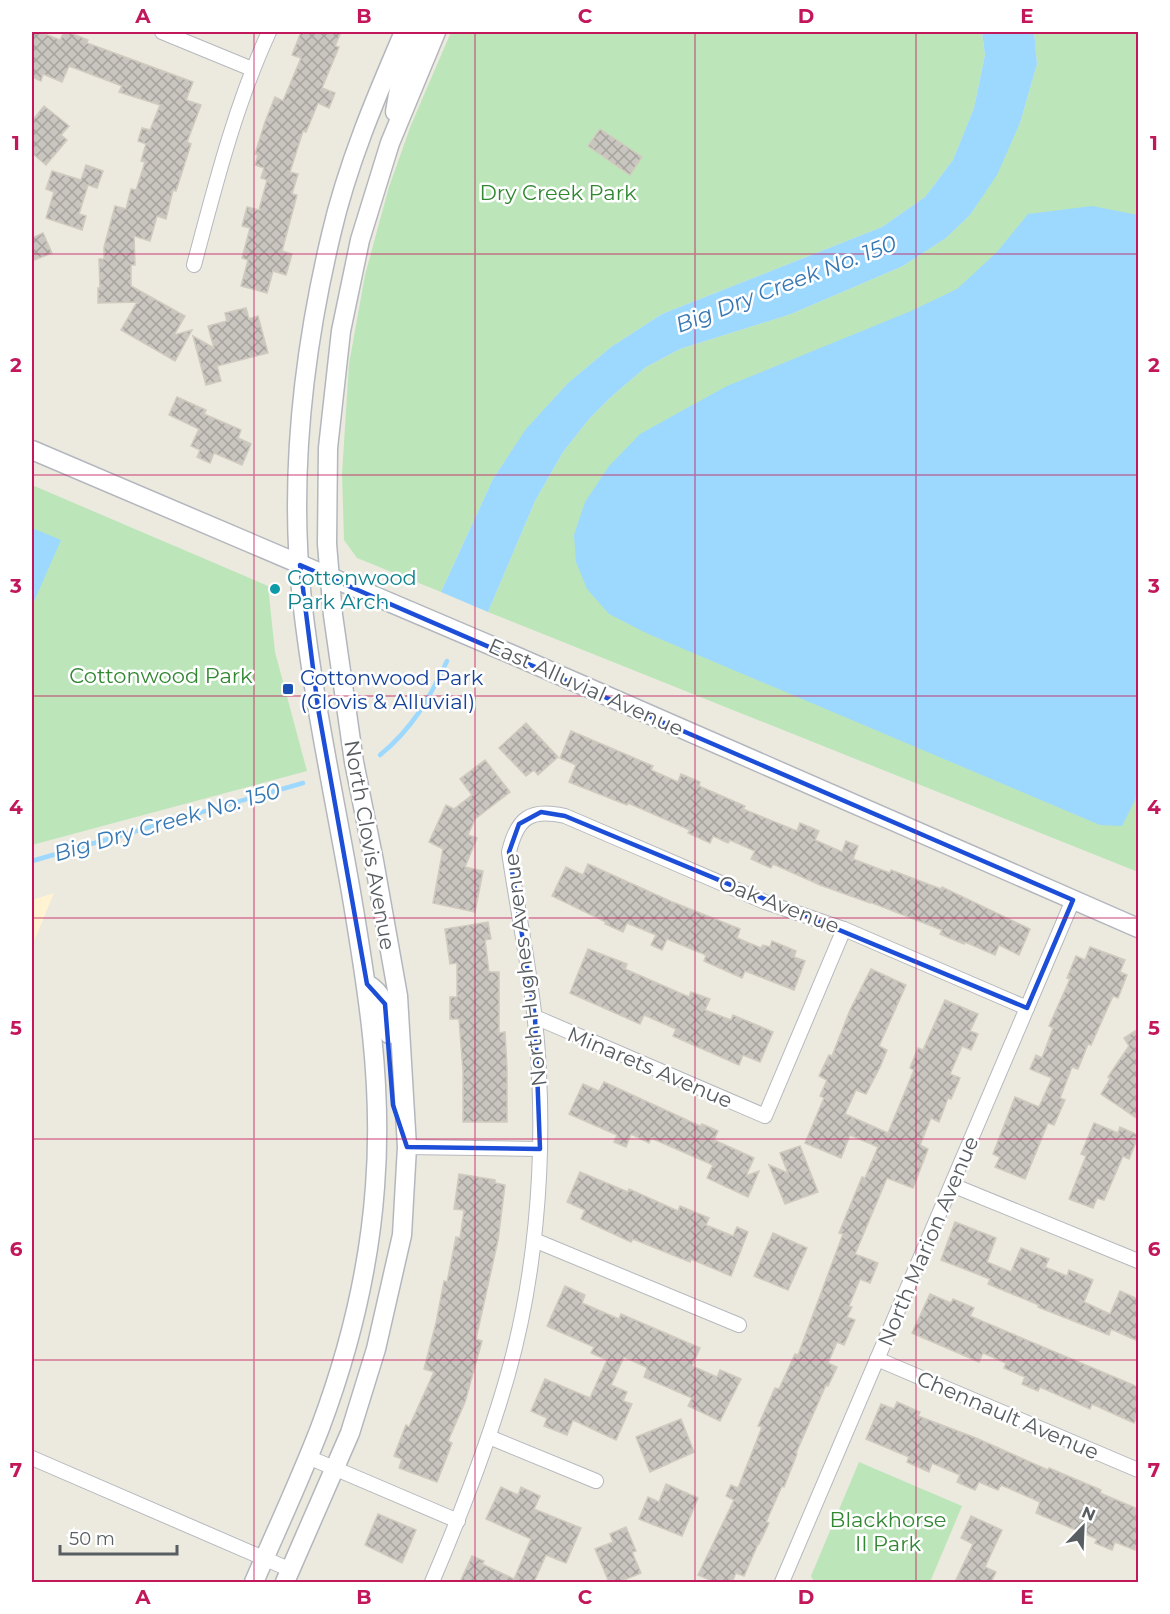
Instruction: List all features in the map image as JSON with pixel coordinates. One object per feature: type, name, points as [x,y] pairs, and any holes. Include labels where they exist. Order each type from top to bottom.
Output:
[{"type":"main road","name":"North Clovis Avenue","points":[[254,1582],[308,1457],[325,1413],[348,1340],[370,1234],[375,1183],[376,1079],[367,984],[318,708],[302,599],[299,445],[315,313],[332,231],[359,144],[404,32]]},
{"type":"main road","points":[[390,143],[400,83],[421,32]]},
{"type":"main road","name":"North Clovis Avenue","points":[[288,1576],[336,1469],[363,1393],[390,1292],[402,1235],[407,1147],[398,996],[354,762],[329,578],[327,448],[341,331],[360,240],[390,143],[436,32]]},
{"type":"main road","name":"East Alluvial Avenue","points":[[32,450],[533,664],[1138,928]]},
{"type":"main road","points":[[367,984],[375,988],[385,1004],[393,1105],[407,1147]]},
{"type":"street","points":[[162,32],[252,69]]},
{"type":"street","points":[[194,265],[214,188],[252,69],[269,32]]},
{"type":"street","name":"Oak Avenue","points":[[529,816],[541,812],[565,816],[765,902],[844,929],[1027,1008]]},
{"type":"street","name":"North Hughes Avenue","points":[[432,1582],[458,1521],[489,1437],[509,1372],[534,1240],[540,1149],[539,1072],[535,1017],[509,852],[512,838],[519,824],[529,816]]},
{"type":"street","name":"North Marion Avenue","points":[[782,1582],[1073,900]]},
{"type":"street","name":"Minarets Avenue","points":[[535,1017],[765,1116],[844,929]]},
{"type":"street","points":[[407,1147],[540,1149]]},
{"type":"street","points":[[952,1185],[1137,1256]]},
{"type":"street","points":[[534,1240],[739,1324]]},
{"type":"street","name":"Chennault Avenue","points":[[878,1359],[1138,1470]]},
{"type":"street","points":[[489,1437],[596,1481]]},
{"type":"street","points":[[308,1457],[458,1521]]},
{"type":"street","points":[[32,1458],[264,1558],[288,1576]]},
{"type":"highlighted area","points":[[300,565],[1073,900],[1027,1008],[565,816],[541,812],[519,824],[509,852],[535,1017],[540,1149],[407,1147],[393,1105],[385,1004],[367,984],[318,708]]},
{"type":"shaded area","points":[[54,893],[32,946],[32,900]]},
{"type":"green space","name":"Dry Creek Park","points":[[451,32],[982,32],[985,55],[974,108],[953,160],[925,197],[882,227],[662,314],[611,347],[568,383],[526,430],[493,479],[441,592],[357,558],[344,540],[342,474],[349,364],[365,275],[389,187],[411,125]]},
{"type":"green space","points":[[1034,32],[1138,32],[1138,872],[488,612],[535,501],[563,452],[589,419],[646,367],[680,349],[791,314],[903,266],[946,238],[970,215],[996,175],[1020,123],[1037,64]]},
{"type":"green space","name":"Cottonwood Park","points":[[32,485],[268,586],[275,652],[307,771],[32,845]]},
{"type":"green space","name":"Blackhorse II Park","points":[[859,1462],[962,1506],[930,1582],[814,1582],[811,1576]]},
{"type":"water","points":[[982,32],[1034,32],[1037,64],[1020,123],[997,175],[970,215],[946,238],[903,266],[791,314],[680,349],[646,367],[589,419],[563,452],[535,501],[488,612],[441,592],[493,479],[526,429],[568,383],[611,347],[662,314],[882,227],[925,197],[953,160],[974,108],[985,55]]},
{"type":"water","points":[[1092,206],[1138,215],[1138,794],[1122,826],[1100,825],[646,633],[609,614],[587,589],[576,562],[574,535],[585,502],[609,466],[640,434],[727,386],[911,311],[957,289],[997,252],[1028,214]]},
{"type":"water","points":[[32,528],[61,540],[32,606]]},
{"type":"building","points":[[32,32],[40,32],[60,40],[64,32],[68,32],[88,40],[87,43],[193,82],[186,100],[201,105],[187,142],[191,144],[176,191],[173,190],[166,219],[157,216],[150,241],[134,236],[135,265],[131,265],[131,286],[185,316],[174,335],[192,330],[175,361],[121,330],[137,302],[98,303],[99,259],[104,259],[104,247],[115,206],[126,209],[131,189],[136,190],[145,162],[141,161],[146,144],[138,141],[142,128],[150,130],[160,105],[119,92],[122,86],[69,66],[62,82],[43,74],[41,81],[32,77]]},
{"type":"building","points":[[301,32],[341,32],[335,46],[339,47],[322,88],[335,93],[329,108],[318,103],[306,132],[303,131],[290,172],[298,174],[292,194],[297,195],[282,251],[292,254],[286,275],[273,271],[267,293],[241,286],[248,260],[242,258],[250,228],[242,226],[247,207],[259,210],[267,180],[261,178],[264,168],[255,165],[258,155],[255,154],[275,97],[283,101],[301,58],[292,55]]},
{"type":"building","points":[[44,106],[69,126],[61,135],[67,140],[46,165],[32,153],[32,121]]},
{"type":"building","points":[[600,129],[642,157],[630,175],[588,146]]},
{"type":"building","points":[[86,165],[103,171],[97,188],[88,185],[79,214],[86,216],[82,230],[46,218],[54,192],[46,189],[52,171],[81,180]]},
{"type":"building","points":[[43,233],[52,253],[32,261],[32,238]]},
{"type":"building","points":[[246,308],[249,319],[258,316],[268,353],[217,366],[221,381],[206,385],[193,336],[214,348],[208,326],[227,321],[225,313]]},
{"type":"building","points":[[177,397],[206,410],[204,414],[241,430],[238,438],[251,444],[242,465],[214,453],[210,463],[197,457],[200,450],[191,446],[199,429],[169,415]]},
{"type":"building","points":[[526,723],[558,757],[538,775],[534,770],[526,776],[499,748]]},
{"type":"building","points":[[571,731],[653,766],[651,770],[678,782],[681,774],[700,782],[699,786],[745,806],[743,809],[797,831],[800,823],[819,831],[815,840],[842,852],[846,841],[858,846],[853,859],[890,873],[891,870],[941,889],[942,887],[1030,929],[1019,955],[999,945],[995,955],[965,942],[964,944],[940,934],[942,930],[820,885],[773,864],[771,868],[751,859],[755,851],[730,840],[728,843],[713,836],[710,843],[688,833],[690,830],[628,803],[627,805],[569,782],[576,765],[560,758]]},
{"type":"building","points":[[485,760],[510,792],[475,819],[468,835],[477,838],[465,867],[483,871],[475,912],[433,903],[443,849],[429,842],[446,805],[454,809],[472,795],[460,779]]},
{"type":"building","points":[[588,864],[740,929],[737,938],[761,948],[763,945],[770,947],[772,941],[796,951],[794,957],[805,961],[794,990],[745,971],[742,978],[704,961],[706,955],[667,939],[662,950],[651,945],[656,935],[627,923],[623,932],[552,896],[566,867],[583,875]]},
{"type":"building","points":[[488,922],[491,939],[485,940],[489,972],[499,972],[499,1033],[505,1032],[507,1122],[463,1122],[463,1071],[459,1019],[450,1019],[450,997],[457,997],[457,963],[450,964],[445,929]]},
{"type":"building","points":[[1090,947],[1125,960],[1120,972],[1127,975],[1118,998],[1113,996],[1078,1069],[1072,1067],[1060,1098],[1065,1100],[1054,1125],[1048,1123],[1025,1179],[995,1167],[1000,1157],[993,1154],[1015,1097],[1039,1107],[1052,1078],[1030,1069],[1036,1055],[1042,1058],[1053,1028],[1049,1026],[1070,979],[1067,978],[1076,956],[1085,960]]},
{"type":"building","points":[[588,949],[627,964],[625,969],[689,997],[691,992],[710,999],[705,1010],[731,1020],[733,1015],[773,1032],[760,1062],[743,1055],[739,1065],[673,1036],[676,1029],[644,1015],[640,1024],[570,993]]},
{"type":"building","points":[[871,969],[906,985],[879,1046],[887,1050],[880,1067],[866,1094],[856,1090],[845,1114],[888,1133],[914,1070],[910,1068],[918,1048],[923,1050],[945,1000],[978,1014],[970,1031],[978,1034],[971,1050],[962,1046],[950,1074],[960,1078],[951,1099],[948,1098],[939,1122],[931,1118],[920,1145],[928,1149],[913,1188],[887,1178],[855,1254],[878,1263],[870,1283],[860,1279],[847,1317],[855,1320],[844,1345],[837,1342],[828,1363],[837,1367],[828,1386],[826,1385],[796,1453],[784,1487],[782,1486],[766,1522],[769,1523],[744,1576],[736,1573],[732,1582],[715,1582],[698,1575],[734,1500],[726,1496],[731,1485],[738,1488],[762,1427],[758,1426],[775,1388],[779,1389],[795,1354],[798,1355],[843,1234],[839,1233],[862,1177],[865,1178],[878,1147],[850,1135],[841,1158],[805,1143],[824,1098],[820,1096],[827,1080],[819,1076],[829,1055],[832,1056],[850,1010]]},
{"type":"building","points":[[1138,1029],[1138,1119],[1101,1094],[1110,1079],[1108,1077],[1129,1046],[1124,1038]]},
{"type":"building","points":[[604,1082],[700,1126],[702,1124],[718,1131],[714,1140],[754,1158],[746,1176],[759,1171],[748,1197],[707,1178],[713,1165],[651,1138],[649,1143],[631,1134],[626,1147],[614,1142],[617,1135],[569,1114],[583,1084],[599,1091]]},
{"type":"building","points":[[1094,1123],[1118,1133],[1120,1127],[1138,1137],[1129,1159],[1123,1156],[1104,1200],[1097,1198],[1093,1208],[1069,1199],[1086,1156],[1081,1154]]},
{"type":"building","points":[[800,1146],[818,1192],[785,1204],[769,1165],[788,1173],[780,1153]]},
{"type":"building","points":[[580,1172],[628,1192],[629,1189],[678,1211],[680,1206],[709,1218],[706,1225],[733,1236],[737,1227],[748,1232],[731,1276],[633,1239],[631,1242],[581,1219],[585,1210],[567,1202]]},
{"type":"building","points":[[459,1174],[495,1180],[495,1183],[505,1185],[498,1240],[476,1339],[482,1341],[465,1402],[448,1441],[452,1443],[437,1482],[399,1468],[402,1459],[394,1456],[406,1425],[409,1427],[434,1372],[424,1369],[444,1281],[447,1282],[456,1237],[460,1238],[464,1210],[454,1209]]},
{"type":"building","points":[[955,1222],[996,1238],[987,1262],[1011,1272],[1021,1248],[1049,1259],[1045,1267],[1067,1276],[1069,1270],[1093,1280],[1084,1302],[1110,1314],[1120,1291],[1138,1299],[1138,1341],[1111,1329],[1109,1335],[1038,1307],[1039,1305],[988,1284],[990,1279],[941,1260]]},
{"type":"building","points":[[773,1233],[807,1248],[788,1290],[754,1276]]},
{"type":"building","points":[[565,1286],[585,1295],[582,1303],[619,1319],[621,1314],[700,1348],[692,1366],[717,1377],[720,1370],[741,1379],[720,1421],[688,1406],[692,1398],[644,1377],[646,1367],[624,1357],[611,1385],[627,1392],[623,1401],[632,1404],[616,1440],[573,1420],[567,1435],[544,1426],[547,1418],[531,1411],[545,1379],[590,1398],[607,1360],[591,1353],[594,1347],[547,1326]]},
{"type":"building","points":[[930,1294],[951,1303],[953,1299],[974,1308],[970,1316],[1138,1387],[1138,1414],[1134,1423],[1092,1404],[1090,1409],[1040,1387],[1038,1391],[1022,1384],[1025,1377],[1004,1368],[1006,1363],[983,1353],[979,1362],[912,1333]]},
{"type":"building","points":[[897,1402],[920,1412],[918,1416],[976,1438],[1048,1470],[1049,1468],[1138,1509],[1138,1542],[1135,1550],[1115,1542],[1112,1550],[1095,1543],[1097,1539],[1036,1513],[1040,1502],[1001,1485],[998,1490],[979,1482],[975,1490],[957,1482],[960,1475],[932,1463],[929,1472],[907,1462],[909,1457],[866,1439],[881,1404],[894,1409]]},
{"type":"building","points":[[681,1419],[694,1452],[650,1472],[636,1437]]},
{"type":"building","points":[[666,1484],[698,1498],[682,1536],[639,1519],[648,1497],[659,1502]]},
{"type":"building","points":[[501,1487],[518,1495],[521,1487],[540,1496],[534,1509],[581,1528],[566,1563],[546,1555],[534,1582],[460,1582],[472,1556],[484,1561],[482,1564],[514,1579],[531,1539],[486,1519]]},
{"type":"building","points":[[378,1514],[416,1530],[402,1563],[365,1545]]},
{"type":"building","points":[[971,1516],[1002,1530],[985,1567],[996,1572],[991,1582],[955,1582],[973,1544],[961,1538]]},
{"type":"building","points":[[626,1527],[636,1551],[632,1552],[641,1573],[619,1582],[609,1582],[595,1549],[613,1542],[610,1534]]},
{"type":"waterway","name":"Big Dry Creek No. 150","points":[[380,755],[402,734],[419,712],[447,661]]},
{"type":"waterway","name":"Big Dry Creek No. 150","points":[[32,861],[303,783]]},
{"type":"place","name":"Cottonwood Park Arch","points":[[275,589]]},
{"type":"place","name":"Cottonwood Park (Clovis & Alluvial)","points":[[288,689]]}]
